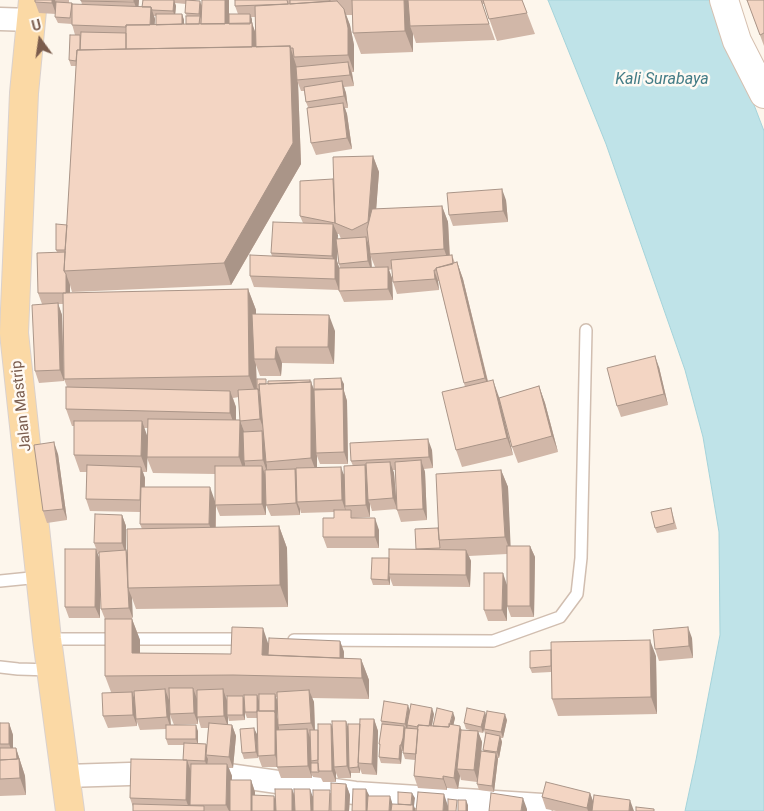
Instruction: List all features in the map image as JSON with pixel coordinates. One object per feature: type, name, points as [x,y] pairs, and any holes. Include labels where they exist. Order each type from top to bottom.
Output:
[{"type":"main road","points":[[724,0],[737,41],[764,94]]},
{"type":"main road","name":"Jalan Mastrip","points":[[33,10],[24,93],[8,315],[14,333],[47,638],[70,811]]},
{"type":"street","points":[[0,19],[33,10]]},
{"type":"street","points":[[66,776],[204,771],[355,793],[542,805]]},
{"type":"lane","points":[[285,640],[493,640],[560,617],[578,594],[581,558],[586,330]]},
{"type":"lane","points":[[0,581],[40,577]]},
{"type":"lane","points":[[47,638],[255,640]]},
{"type":"lane","points":[[0,666],[18,670],[51,670]]},
{"type":"water","name":"Kali Surabaya","points":[[548,0],[714,0],[764,131],[764,811],[685,811],[720,635],[719,532],[703,437],[685,370],[606,144]]},
{"type":"building","points":[[35,0],[52,0],[52,3],[35,2]]},
{"type":"building","points":[[134,0],[134,2],[81,1]]},
{"type":"building","points":[[143,0],[174,0],[173,11],[152,10],[151,7],[142,7]]},
{"type":"building","points":[[186,0],[200,1],[199,14],[185,13]]},
{"type":"building","points":[[202,0],[225,0],[225,24],[201,24]]},
{"type":"building","points":[[235,0],[287,0],[288,4],[235,6]]},
{"type":"building","points":[[290,0],[330,0],[330,1],[290,4]]},
{"type":"building","points":[[352,0],[404,0],[405,31],[353,33]]},
{"type":"building","points":[[408,0],[481,0],[489,24],[410,26]]},
{"type":"building","points":[[483,0],[522,0],[527,13],[489,19]]},
{"type":"building","points":[[747,0],[764,0],[764,33],[760,35]]},
{"type":"building","points":[[337,1],[344,9],[348,28],[348,55],[294,57],[293,48],[290,48],[290,46],[256,47],[255,6]]},
{"type":"building","points":[[56,2],[72,3],[70,18],[55,17]]},
{"type":"building","points":[[72,4],[151,7],[150,25],[126,25],[126,27],[72,25]]},
{"type":"building","points":[[156,14],[182,14],[182,24],[156,25]]},
{"type":"building","points":[[229,14],[250,14],[250,24],[229,24]]},
{"type":"building","points":[[186,16],[200,16],[199,24],[186,24]]},
{"type":"building","points":[[252,23],[252,47],[126,49],[126,25]]},
{"type":"building","points":[[81,32],[126,33],[126,49],[80,50]]},
{"type":"building","points":[[70,35],[80,35],[80,50],[77,50],[76,61],[69,60]]},
{"type":"building","points":[[290,46],[293,143],[224,263],[64,271],[77,50]]},
{"type":"building","points":[[348,62],[350,75],[297,80],[296,67]]},
{"type":"building","points":[[342,81],[344,96],[306,102],[304,87]]},
{"type":"building","points":[[343,103],[347,138],[311,143],[307,108]]},
{"type":"building","points":[[373,156],[368,222],[352,230],[335,223],[333,157]]},
{"type":"building","points":[[333,179],[335,223],[300,216],[300,181]]},
{"type":"building","points":[[502,189],[503,211],[449,215],[447,193]]},
{"type":"building","points":[[442,206],[444,249],[370,254],[367,229],[372,209]]},
{"type":"building","points":[[273,222],[333,224],[332,256],[271,253]]},
{"type":"building","points":[[56,224],[67,225],[65,250],[56,250]]},
{"type":"building","points":[[366,237],[368,261],[339,264],[336,239]]},
{"type":"building","points":[[65,252],[66,293],[38,293],[37,253]]},
{"type":"building","points":[[250,255],[335,259],[335,279],[250,276]]},
{"type":"building","points":[[452,255],[453,264],[434,270],[435,279],[393,282],[391,260]]},
{"type":"building","points":[[457,262],[485,378],[464,383],[436,268]]},
{"type":"building","points":[[388,267],[388,289],[339,291],[339,268]]},
{"type":"building","points":[[248,289],[249,376],[64,379],[63,293]]},
{"type":"building","points":[[58,303],[60,370],[35,371],[32,305]]},
{"type":"building","points":[[252,314],[329,315],[328,347],[276,347],[275,359],[254,359]]},
{"type":"building","points":[[655,356],[664,394],[617,406],[607,368]]},
{"type":"building","points":[[341,378],[342,389],[314,389],[314,379]]},
{"type":"building","points":[[257,379],[266,379],[266,384],[259,384],[259,391],[257,389]]},
{"type":"building","points":[[310,380],[310,382],[268,384],[268,381]]},
{"type":"building","points":[[493,380],[507,438],[456,450],[442,392]]},
{"type":"building","points":[[311,382],[311,458],[266,462],[259,384]]},
{"type":"building","points":[[539,386],[552,436],[512,447],[499,398]]},
{"type":"building","points":[[66,387],[230,391],[230,413],[66,409]]},
{"type":"building","points":[[258,389],[260,419],[240,421],[238,390]]},
{"type":"building","points":[[343,389],[344,452],[316,453],[314,390]]},
{"type":"building","points":[[148,419],[240,420],[239,457],[147,457]]},
{"type":"building","points":[[74,421],[142,421],[141,456],[74,455]]},
{"type":"building","points":[[262,431],[263,460],[244,461],[243,432]]},
{"type":"building","points":[[428,439],[429,457],[351,461],[350,443]]},
{"type":"building","points":[[54,442],[63,509],[43,511],[34,445]]},
{"type":"building","points":[[421,460],[423,509],[397,510],[395,462]]},
{"type":"building","points":[[390,462],[393,498],[368,500],[366,463]]},
{"type":"building","points":[[87,465],[141,467],[140,500],[86,499]]},
{"type":"building","points":[[365,465],[366,505],[345,506],[344,466]]},
{"type":"building","points":[[215,466],[262,466],[262,504],[215,505]]},
{"type":"building","points":[[341,467],[342,500],[297,502],[296,468]]},
{"type":"building","points":[[295,469],[296,503],[266,505],[265,470]]},
{"type":"building","points":[[501,470],[505,537],[439,540],[436,474]]},
{"type":"building","points":[[141,487],[210,487],[209,524],[140,524]]},
{"type":"building","points":[[671,508],[674,523],[655,528],[651,512]]},
{"type":"building","points":[[334,510],[351,510],[351,518],[375,518],[375,537],[323,537],[323,518],[334,518]]},
{"type":"building","points":[[95,514],[122,515],[122,543],[94,543]]},
{"type":"building","points":[[279,526],[280,585],[128,588],[127,529]]},
{"type":"building","points":[[438,528],[440,548],[416,549],[415,529]]},
{"type":"building","points":[[507,546],[530,546],[530,606],[507,606]]},
{"type":"building","points":[[65,549],[96,549],[95,607],[65,607]]},
{"type":"building","points":[[389,549],[466,550],[466,575],[389,574]]},
{"type":"building","points":[[126,550],[129,608],[101,609],[99,552]]},
{"type":"building","points":[[372,558],[389,558],[388,580],[371,579]]},
{"type":"building","points":[[484,573],[503,573],[502,610],[484,610]]},
{"type":"building","points":[[105,619],[132,619],[132,653],[231,654],[232,627],[263,628],[262,655],[361,659],[362,678],[233,675],[105,676]]},
{"type":"building","points":[[688,627],[689,646],[655,649],[653,630]]},
{"type":"building","points":[[269,638],[340,641],[340,658],[268,655]]},
{"type":"building","points":[[650,640],[651,697],[552,699],[551,642]]},
{"type":"building","points":[[551,650],[551,666],[530,668],[530,651]]},
{"type":"building","points":[[169,688],[193,688],[194,713],[170,714]]},
{"type":"building","points":[[165,689],[167,717],[136,719],[134,691]]},
{"type":"building","points":[[223,689],[224,716],[197,717],[197,690]]},
{"type":"building","points":[[309,690],[311,723],[278,725],[277,692]]},
{"type":"building","points":[[132,692],[133,715],[103,716],[102,693]]},
{"type":"building","points":[[259,694],[275,694],[275,711],[259,711]]},
{"type":"building","points":[[244,695],[257,695],[257,712],[245,712]]},
{"type":"building","points":[[227,696],[243,696],[243,715],[227,715]]},
{"type":"building","points":[[384,701],[408,705],[405,724],[381,721]]},
{"type":"building","points":[[411,704],[432,708],[429,726],[407,725]]},
{"type":"building","points":[[437,708],[453,712],[449,727],[433,726]]},
{"type":"building","points":[[467,708],[485,712],[481,727],[464,723]]},
{"type":"building","points":[[257,711],[275,711],[275,755],[258,756]]},
{"type":"building","points":[[487,711],[505,714],[501,732],[484,729]]},
{"type":"building","points":[[360,719],[374,719],[372,764],[358,763]]},
{"type":"building","points":[[332,721],[346,721],[347,766],[334,767]]},
{"type":"building","points":[[0,723],[9,723],[9,744],[0,744]]},
{"type":"building","points":[[209,723],[232,725],[229,757],[206,755]]},
{"type":"building","points":[[318,724],[331,724],[332,771],[318,771]]},
{"type":"building","points":[[348,724],[360,724],[358,767],[349,768]]},
{"type":"building","points":[[382,724],[404,726],[399,759],[379,757]]},
{"type":"building","points":[[449,724],[460,726],[454,778],[443,776],[443,779],[414,776],[418,725],[449,727]]},
{"type":"building","points":[[166,725],[196,725],[196,739],[166,739]]},
{"type":"building","points":[[254,728],[256,752],[242,753],[240,729]]},
{"type":"building","points":[[405,728],[418,729],[416,754],[403,753]]},
{"type":"building","points":[[307,729],[308,766],[277,767],[276,730]]},
{"type":"building","points":[[310,730],[318,730],[318,760],[311,761]]},
{"type":"building","points":[[461,730],[478,731],[474,770],[457,769]]},
{"type":"building","points":[[486,733],[500,736],[497,752],[483,750]]},
{"type":"building","points":[[184,743],[206,744],[205,761],[183,760]]},
{"type":"building","points":[[0,748],[16,748],[17,759],[0,760]]},
{"type":"building","points":[[481,751],[496,753],[492,786],[477,784]]},
{"type":"building","points":[[19,759],[20,778],[0,779],[0,760]]},
{"type":"building","points":[[131,759],[187,760],[186,800],[130,798]]},
{"type":"building","points":[[311,763],[318,763],[319,772],[311,772]]},
{"type":"building","points":[[191,764],[227,764],[226,805],[190,805]]},
{"type":"building","points":[[230,780],[251,780],[251,811],[230,811]]},
{"type":"building","points":[[546,782],[590,793],[587,808],[542,797]]},
{"type":"building","points":[[331,783],[346,784],[345,811],[331,811]]},
{"type":"building","points":[[275,789],[292,789],[292,811],[276,811]]},
{"type":"building","points":[[294,789],[310,789],[311,811],[295,811]]},
{"type":"building","points":[[353,789],[366,789],[366,811],[352,811]]},
{"type":"building","points":[[313,790],[330,790],[329,811],[313,811]]},
{"type":"building","points":[[398,792],[412,793],[411,805],[398,804]]},
{"type":"building","points":[[418,792],[444,794],[443,811],[416,811]]},
{"type":"building","points":[[491,793],[523,798],[521,811],[489,811]]},
{"type":"building","points":[[252,795],[274,796],[274,811],[252,811]]},
{"type":"building","points":[[594,795],[630,800],[629,811],[592,811]]},
{"type":"building","points":[[368,796],[390,796],[389,811],[367,811]]},
{"type":"building","points":[[448,799],[457,800],[456,811],[448,811]]},
{"type":"building","points":[[458,800],[466,800],[466,811],[458,811]]},
{"type":"building","points":[[133,804],[204,806],[204,811],[133,811]]},
{"type":"building","points":[[392,804],[413,805],[413,811],[391,811]]},
{"type":"building","points":[[636,807],[654,809],[654,811],[636,811]]}]
